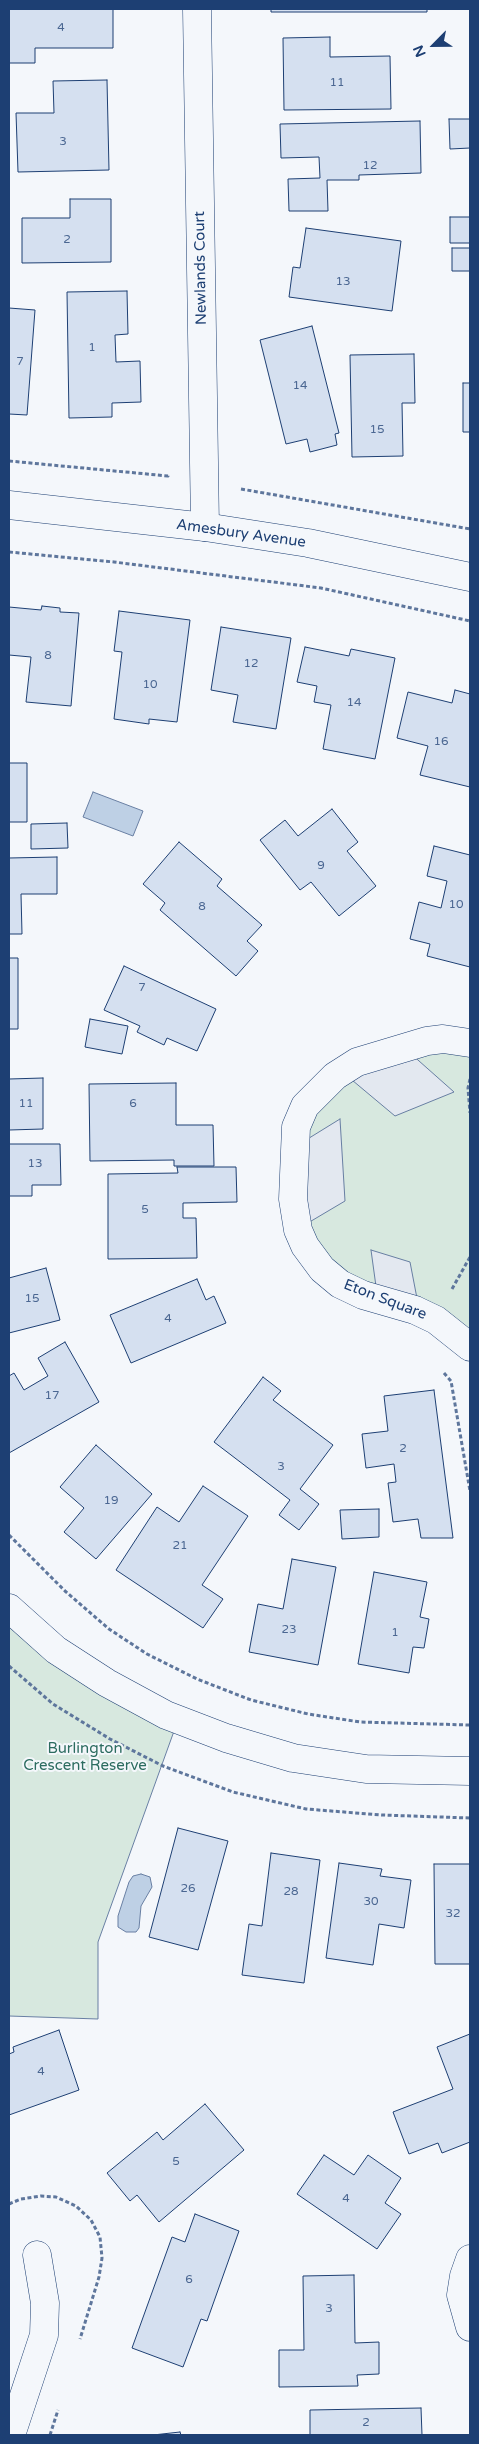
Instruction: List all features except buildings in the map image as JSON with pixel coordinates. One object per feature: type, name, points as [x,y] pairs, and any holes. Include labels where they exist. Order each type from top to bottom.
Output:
[{"type":"street","name":"Newlands Court","points":[[198,9],[205,527]]},
{"type":"street","name":"Amesbury Avenue","points":[[9,505],[205,527],[318,545],[470,577]]},
{"type":"street","name":"Eton Square","points":[[470,1043],[443,1039],[427,1041],[357,1062],[335,1076],[305,1106],[296,1127],[293,1199],[298,1230],[305,1246],[328,1274],[340,1284],[364,1295],[415,1310],[436,1320],[470,1347]]},
{"type":"street","points":[[10,1612],[56,1650],[107,1684],[166,1715],[226,1738],[294,1758],[366,1768],[470,1771]]},
{"type":"street","points":[[10,2435],[44,2334],[44,2303],[37,2255]]},
{"type":"street","points":[[470,2259],[464,2276],[461,2295],[470,2327]]},
{"type":"path","points":[[9,461],[168,476]]},
{"type":"path","points":[[241,489],[470,529]]},
{"type":"path","points":[[9,552],[114,562],[321,588],[470,621]]},
{"type":"path","points":[[470,1079],[468,1088],[470,1113]]},
{"type":"path","points":[[449,1293],[470,1258]]},
{"type":"path","points":[[439,1365],[451,1381],[470,1491]]},
{"type":"path","points":[[9,1535],[65,1591],[109,1629],[147,1654],[196,1679],[251,1700],[308,1714],[360,1722],[470,1725]]},
{"type":"green space","points":[[470,1043],[470,1347],[386,1300],[305,1246],[305,1106],[335,1076]]},
{"type":"green space","name":"Burlington Crescent Reserve","points":[[9,1617],[178,1720],[98,1942],[98,2019],[9,2016]]},
{"type":"shaded area","points":[[401,1045],[454,1092],[395,1116],[340,1070]]},
{"type":"shaded area","points":[[340,1119],[345,1201],[296,1230],[293,1148]]},
{"type":"shaded area","points":[[371,1250],[410,1262],[420,1314],[378,1301]]},
{"type":"water","points":[[93,792],[143,811],[133,836],[83,817]]},
{"type":"water","points":[[141,1874],[150,1877],[152,1887],[141,1906],[139,1928],[136,1932],[126,1932],[118,1927],[118,1916],[129,1882],[133,1876]]}]
